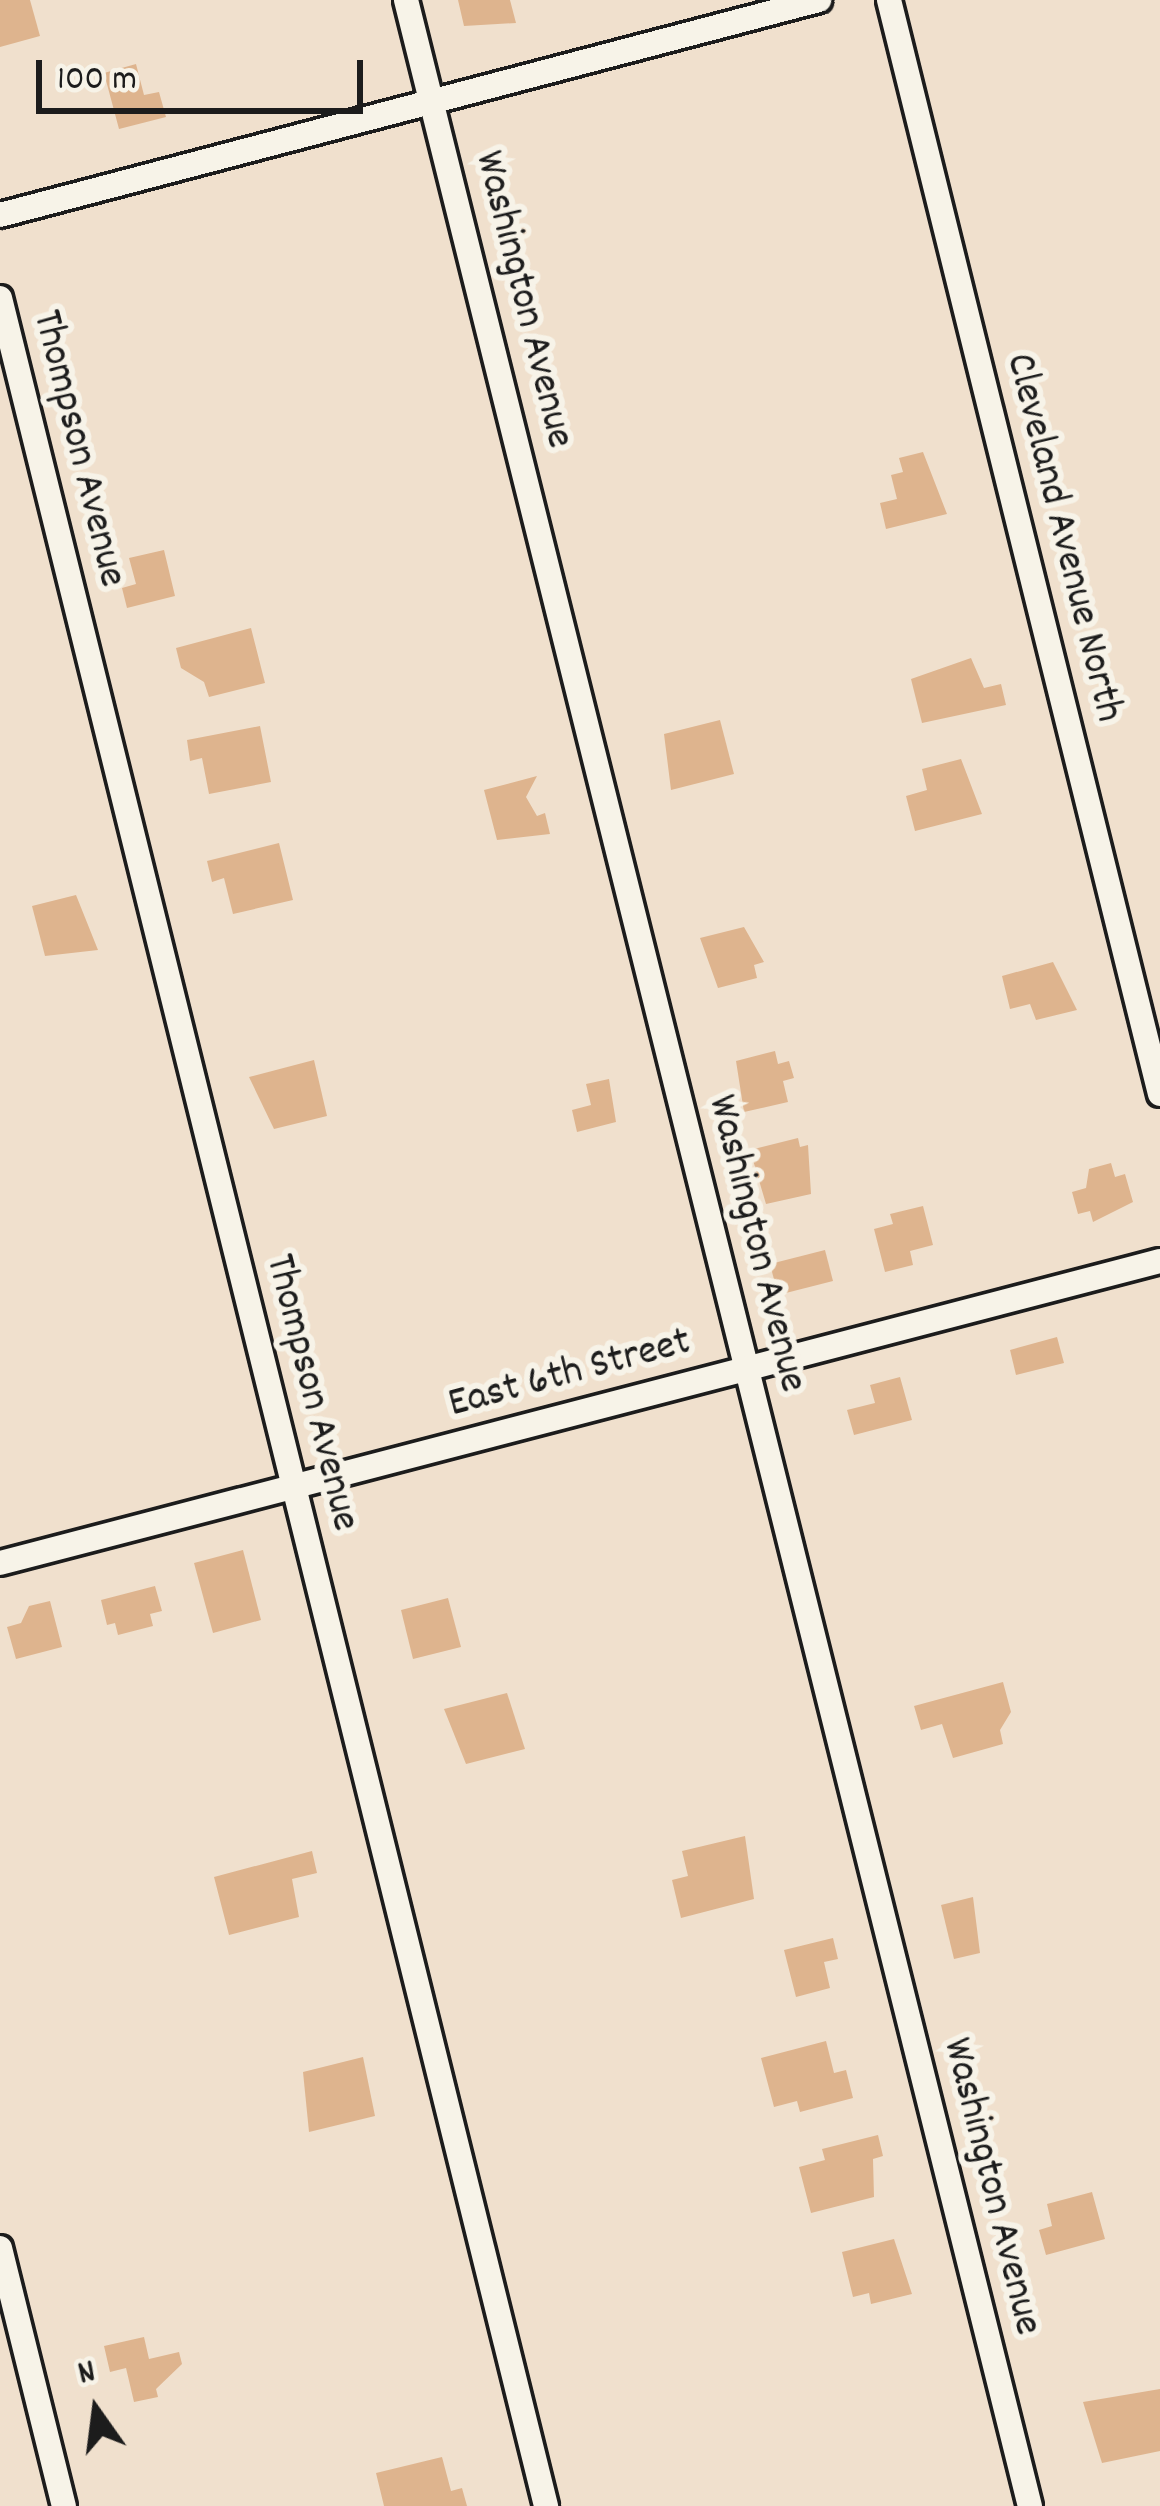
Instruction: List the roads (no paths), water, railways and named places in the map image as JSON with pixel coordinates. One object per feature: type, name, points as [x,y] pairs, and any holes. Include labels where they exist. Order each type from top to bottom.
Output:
[{"type":"street","name":"Washington Avenue","points":[[406,0],[1030,2506]]},
{"type":"street","points":[[0,215],[819,0]]},
{"type":"street","name":"Cleveland Avenue North","points":[[889,0],[1160,1094]]},
{"type":"street","name":"Thompson Avenue","points":[[0,298],[546,2506]]},
{"type":"street","name":"East 6th Street","points":[[0,1564],[1160,1261]]},
{"type":"street","points":[[0,2248],[64,2506]]}]
